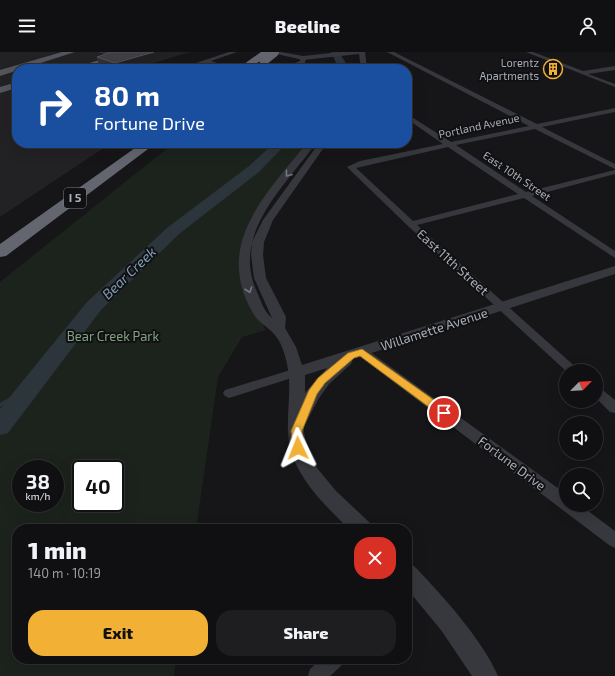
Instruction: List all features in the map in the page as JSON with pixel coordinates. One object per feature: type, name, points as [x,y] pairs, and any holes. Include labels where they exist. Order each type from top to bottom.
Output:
[{"type":"highway","points":[[251,64],[274,52]]},
{"type":"highway","name":"I 5","points":[[0,242],[132,148]]},
{"type":"highway","name":"I 5","points":[[0,252],[143,148]]},
{"type":"main road","points":[[33,64],[71,52]]},
{"type":"main road","points":[[92,64],[134,52]]},
{"type":"main road","points":[[0,73],[12,70]]},
{"type":"main road","points":[[0,90],[12,86]]},
{"type":"street","points":[[102,52],[120,56]]},
{"type":"street","points":[[196,64],[234,52]]},
{"type":"street","points":[[271,52],[307,58],[358,52]]},
{"type":"street","points":[[362,52],[363,64]]},
{"type":"street","points":[[390,52],[538,126],[615,167]]},
{"type":"street","points":[[529,52],[614,86]]},
{"type":"street","points":[[298,64],[303,62],[307,58]]},
{"type":"street","points":[[205,61],[214,64]]},
{"type":"street","points":[[582,74],[615,68]]},
{"type":"street","name":"Portland Avenue","points":[[351,169],[351,167],[356,164],[615,110]]},
{"type":"street","name":"East 10th Street","points":[[412,119],[615,255]]},
{"type":"street","points":[[308,148],[255,217],[245,246],[244,272],[252,298],[264,321],[278,330],[289,349],[297,372],[296,431],[298,448],[302,460],[313,479],[357,524]]},
{"type":"street","points":[[278,330],[279,317],[260,278],[257,255],[258,242],[268,220],[319,148]]},
{"type":"street","name":"East 11th Street","points":[[351,169],[566,364]]},
{"type":"street","points":[[411,224],[615,172]]},
{"type":"street","name":"Willamette Avenue","points":[[229,393],[356,354],[615,270]]},
{"type":"street","points":[[296,431],[312,392],[322,381],[356,354]]},
{"type":"street","name":"Fortune Drive","points":[[356,354],[559,498]]},
{"type":"street","points":[[603,397],[615,408]]},
{"type":"street","name":"Fortune Drive","points":[[578,512],[615,540]]},
{"type":"street","points":[[412,584],[440,609],[469,648],[486,676]]},
{"type":"street","points":[[317,676],[329,664]]},
{"type":"shaded area","points":[[0,52],[190,52],[150,64],[12,64],[12,148],[104,148],[0,217]]},
{"type":"green space","name":"Bear Creek Park","points":[[168,148],[306,148],[252,216],[242,245],[252,307],[266,330],[242,337],[218,377],[197,524],[12,524],[12,664],[175,664],[174,676],[0,676],[0,282]]},
{"type":"building","points":[[111,52],[154,52],[115,63],[97,57]]},
{"type":"waterway","name":"Bear Creek","points":[[335,52],[341,64]]},
{"type":"waterway","name":"Bear Creek","points":[[0,426],[94,306],[173,231],[254,169],[276,148]]},
{"type":"waterway","points":[[0,405],[31,387]]},
{"type":"place","name":"Lorentz Apartments","points":[[553,69]]},
{"type":"route","points":[[298,448],[296,431],[312,392],[322,381],[351,356],[362,352],[444,413]]}]
